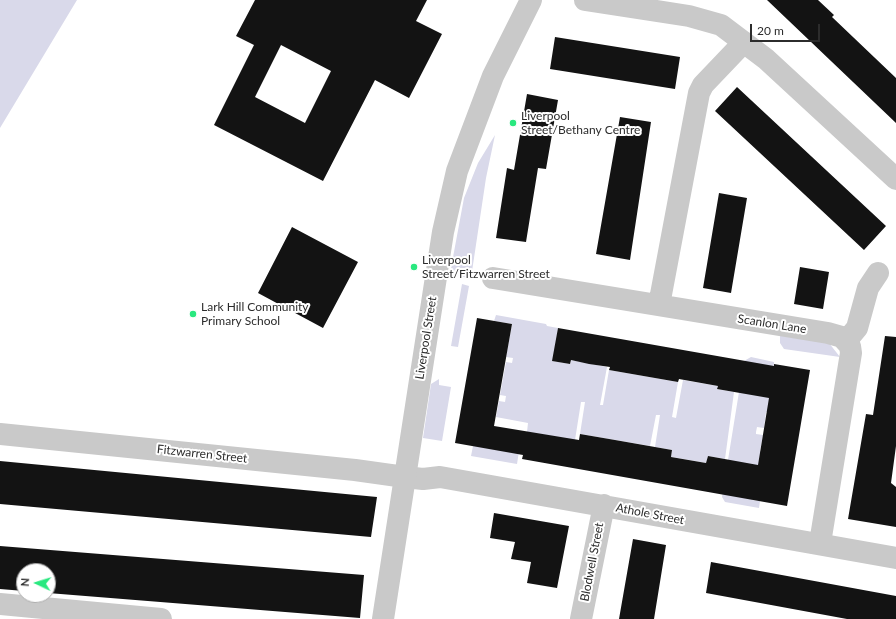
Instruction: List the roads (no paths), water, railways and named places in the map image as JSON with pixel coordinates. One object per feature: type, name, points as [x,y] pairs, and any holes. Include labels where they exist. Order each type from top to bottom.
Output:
[{"type":"street","name":"Liverpool Street","points":[[383,619],[443,232],[457,171],[494,76],[531,0]]},
{"type":"street","points":[[585,0],[701,19],[720,25],[766,59],[892,166]]},
{"type":"street","points":[[659,305],[698,93],[703,85],[744,42]]},
{"type":"street","points":[[820,543],[851,353],[847,340],[857,328],[868,288],[878,273]]},
{"type":"street","name":"Scanlon Lane","points":[[493,278],[828,333],[847,340]]},
{"type":"street","name":"Fitzwarren Street","points":[[0,434],[355,470],[405,477]]},
{"type":"street","name":"Athole Street","points":[[405,477],[423,479],[440,477],[820,543],[896,558]]},
{"type":"street","name":"Blodwell Street","points":[[581,619],[604,505]]},
{"type":"street","points":[[0,604],[162,619]]},
{"type":"place","name":"Liverpool Street/Bethany Centre","points":[[513,123]]},
{"type":"place","name":"Liverpool Street/Fitzwarren Street","points":[[414,267]]},
{"type":"place","name":"Lark Hill Community Primary School","points":[[193,314]]}]
